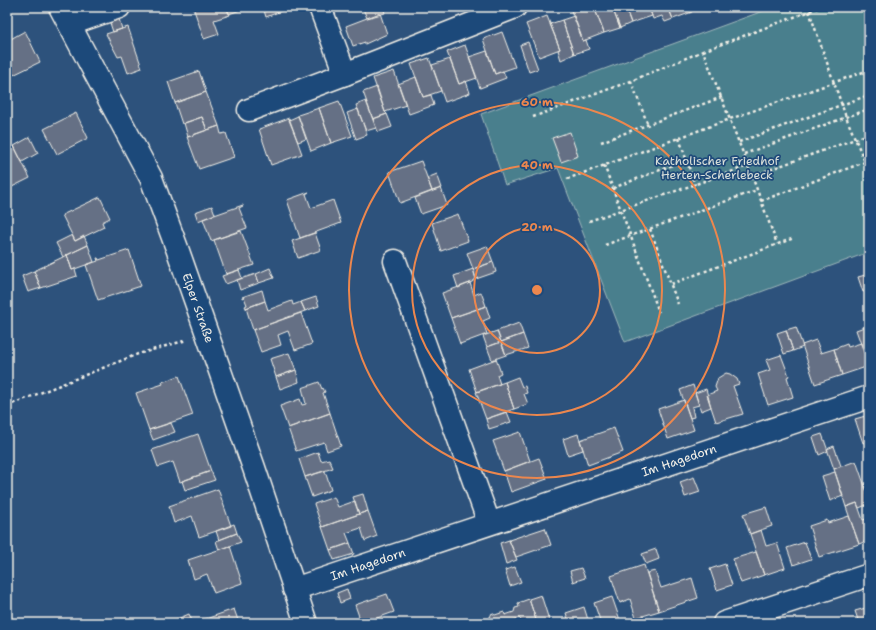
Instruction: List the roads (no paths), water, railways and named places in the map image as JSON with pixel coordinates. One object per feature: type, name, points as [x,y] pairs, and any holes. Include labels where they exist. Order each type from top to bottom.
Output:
[{"type":"street","points":[[65,16],[119,7]]},
{"type":"street","points":[[320,7],[345,74]]},
{"type":"street","points":[[249,110],[515,7]]},
{"type":"street","name":"Elper Straße","points":[[65,16],[151,178],[207,334],[306,623]]},
{"type":"street","points":[[395,261],[489,523]]},
{"type":"street","name":"Im Hagedorn","points":[[294,589],[869,397]]},
{"type":"street","points":[[724,623],[869,575]]},
{"type":"park label","name":"Katholischer Friedhof Herten-Scherlebeck","points":[[717,168]]}]
